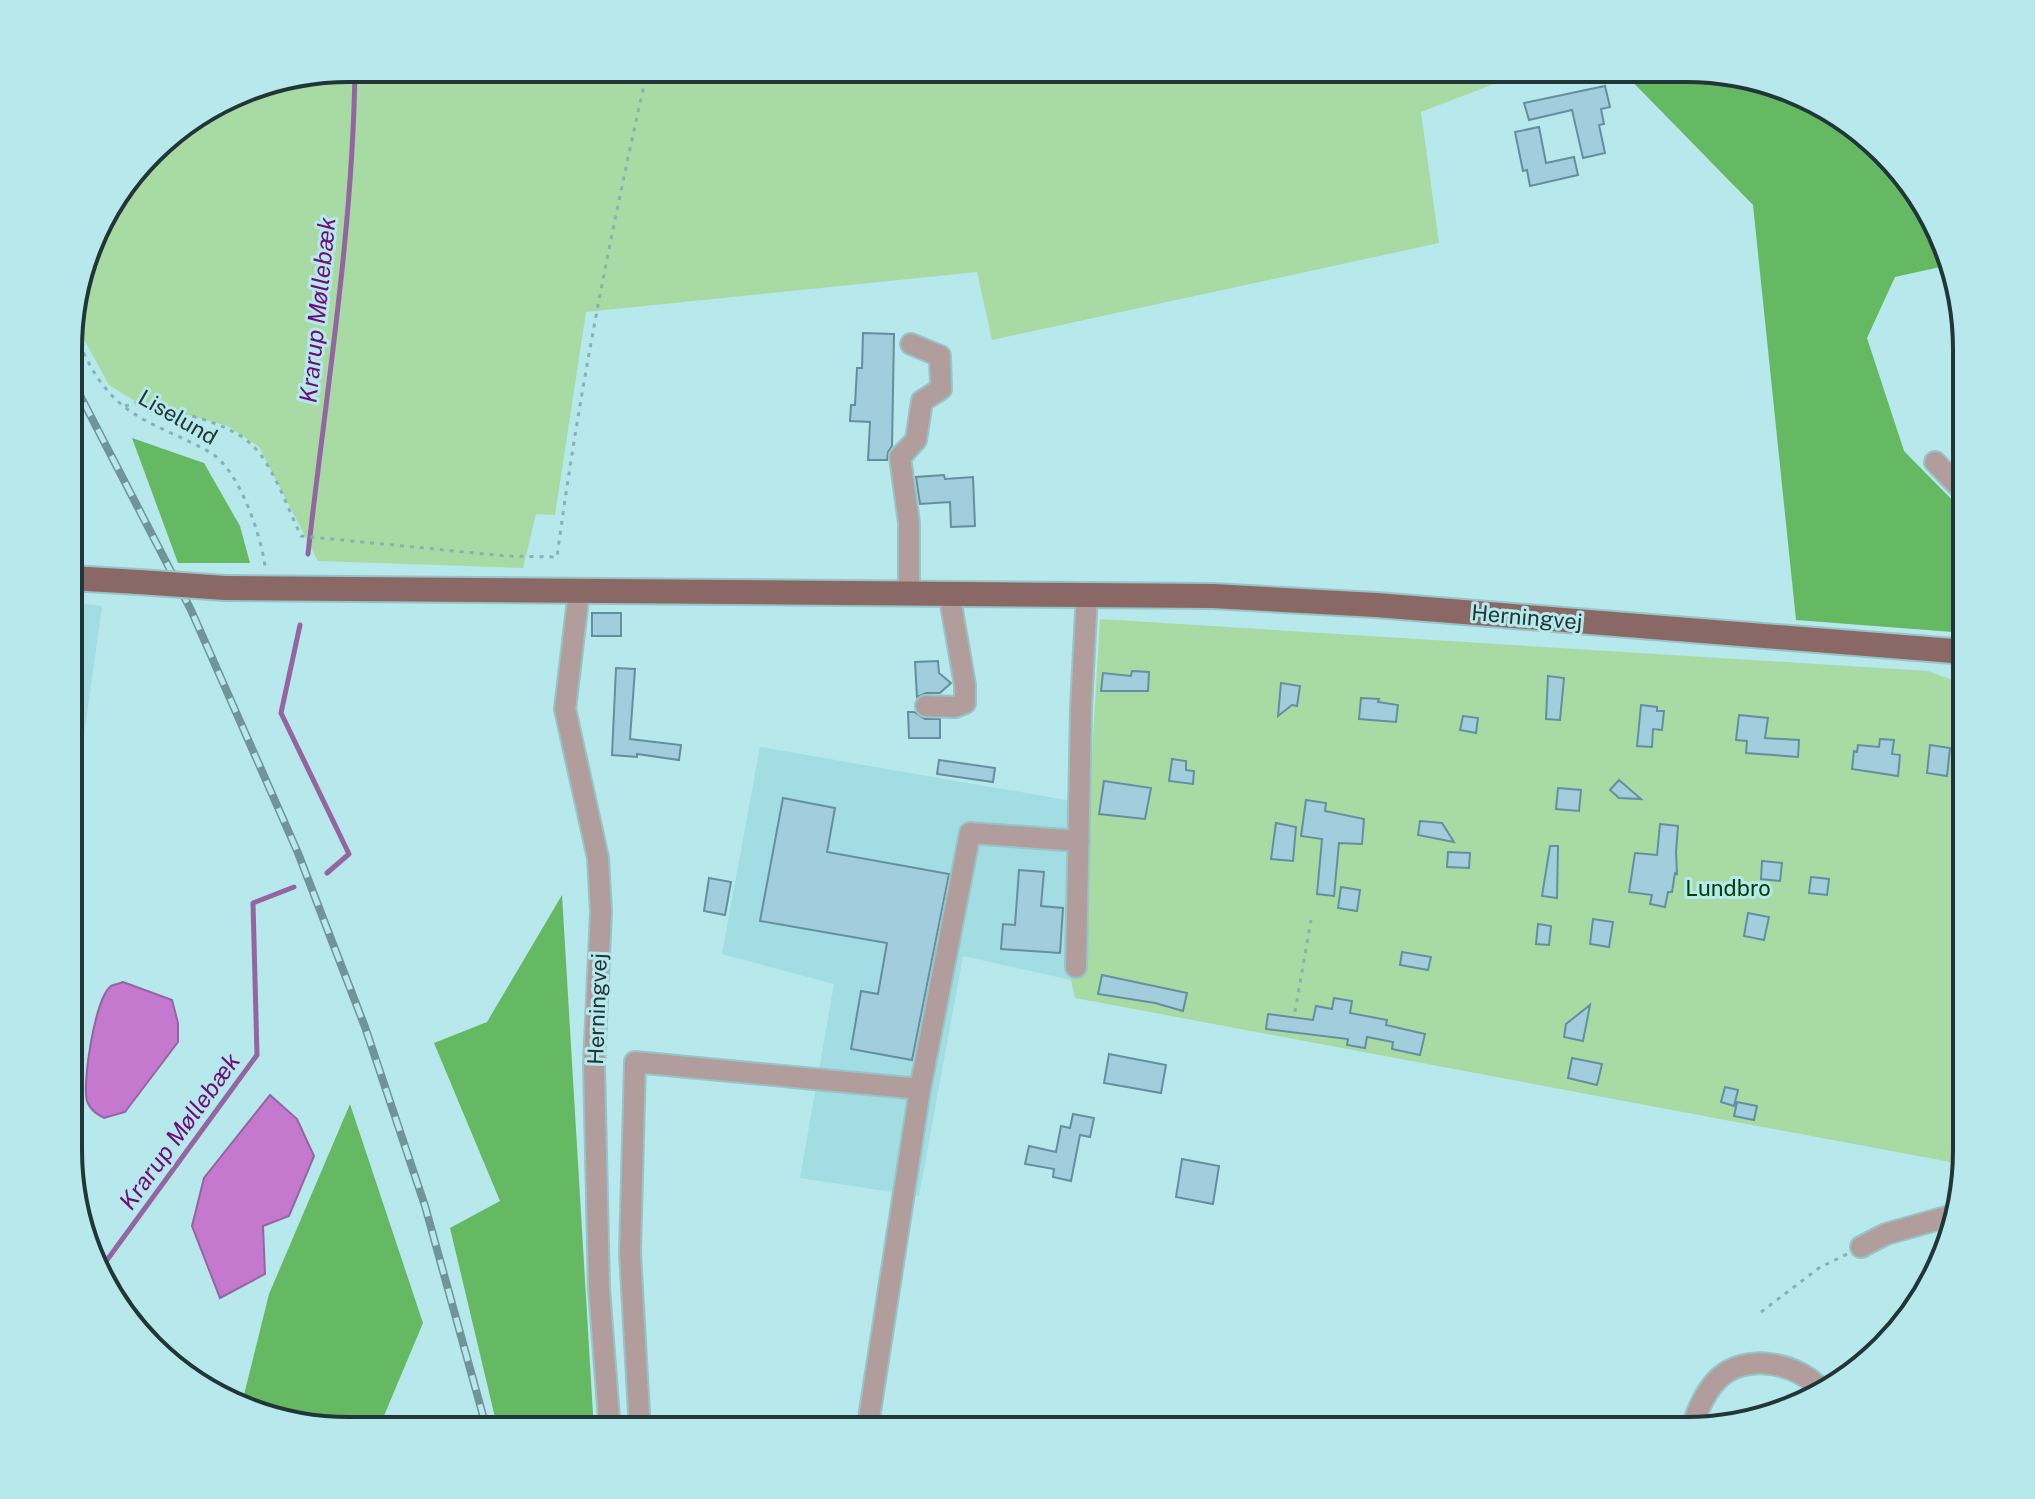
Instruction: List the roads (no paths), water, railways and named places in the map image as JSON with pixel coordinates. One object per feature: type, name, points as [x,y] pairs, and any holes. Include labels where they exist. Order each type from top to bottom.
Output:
[{"type":"main road","name":"Herningvej","points":[[82,579],[225,588],[1213,596],[1376,605],[1952,651]]},
{"type":"street","points":[[909,593],[909,523],[900,457],[916,440],[922,401],[941,389],[940,356],[911,344]]},
{"type":"street","points":[[1935,462],[1952,480]]},
{"type":"street","name":"Herningvej","points":[[579,591],[565,709],[598,858],[601,912],[594,1064],[599,1288],[609,1416]]},
{"type":"street","points":[[926,706],[955,707],[965,703],[965,685],[949,593]]},
{"type":"street","points":[[1076,967],[1087,594]]},
{"type":"street","points":[[869,1416],[920,1089],[970,833],[1079,841]]},
{"type":"street","points":[[639,1416],[630,1253],[635,1062],[920,1089]]},
{"type":"street","points":[[1861,1247],[1886,1234],[1944,1218]]},
{"type":"street","points":[[1696,1416],[1700,1403],[1717,1380],[1729,1370],[1778,1364],[1803,1373],[1814,1383]]},
{"type":"waterway","name":"Krarup Møllebæk","points":[[308,554],[344,251],[355,83]]},
{"type":"waterway","name":"Krarup Møllebæk","points":[[300,625],[281,713],[349,854],[327,873]]},
{"type":"waterway","name":"Krarup Møllebæk","points":[[106,1261],[257,1055],[253,903],[294,887]]},
{"type":"railway","points":[[82,399],[191,610],[298,853],[365,1027],[425,1206],[483,1416]]},
{"type":"park label","name":"Lundbro","points":[[1728,888]]}]
